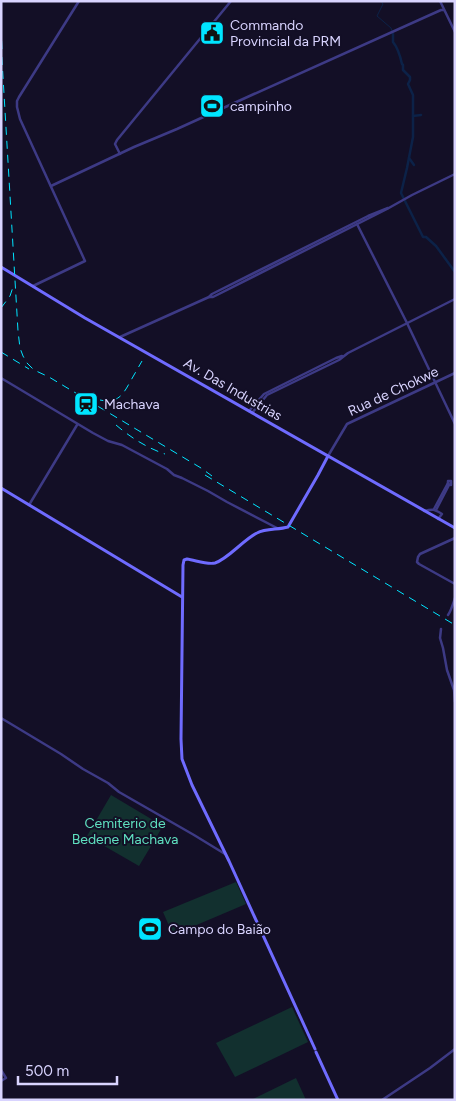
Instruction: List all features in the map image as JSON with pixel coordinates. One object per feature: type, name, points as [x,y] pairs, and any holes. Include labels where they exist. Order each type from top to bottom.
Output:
[{"type":"main road","name":"Av. Das Industrias","points":[[1,267],[69,309],[455,528]]},
{"type":"main road","points":[[328,456],[288,527],[256,533],[225,557],[214,563],[184,560],[181,728],[182,759],[192,785],[338,1100]]},
{"type":"main road","points":[[1,488],[183,597]]},
{"type":"street","points":[[33,286],[85,261],[20,119],[16,103],[78,1]]},
{"type":"street","points":[[120,154],[115,142],[231,1]]},
{"type":"street","points":[[440,1],[455,32]]},
{"type":"street","points":[[51,186],[443,9]]},
{"type":"street","points":[[120,338],[209,297],[455,174]]},
{"type":"street","points":[[355,224],[407,324],[455,424]]},
{"type":"street","points":[[251,412],[266,395],[455,300]]},
{"type":"street","points":[[124,340],[127,334]]},
{"type":"street","name":"Rua de Chokwe","points":[[328,456],[347,424],[455,373]]},
{"type":"street","points":[[1,378],[77,425],[108,441],[122,445],[168,469],[174,475],[208,490],[278,529]]},
{"type":"street","points":[[29,504],[77,425]]},
{"type":"street","points":[[435,510],[452,482]]},
{"type":"street","points":[[424,511],[435,510],[442,514],[438,519]]},
{"type":"street","points":[[455,538],[420,554],[417,562],[455,584]]},
{"type":"street","points":[[448,615],[455,598]]},
{"type":"street","points":[[441,629],[440,638],[455,702]]},
{"type":"street","points":[[1,718],[83,769],[108,782],[119,792],[194,834],[226,855]]},
{"type":"street","points":[[382,1100],[455,1049]]},
{"type":"street","points":[[1,1070],[6,1078],[1,1081]]},
{"type":"green space","name":"Cemiterio de Bedene Machava","points":[[111,795],[163,826],[139,866],[87,836]]},
{"type":"green space","points":[[236,882],[246,904],[173,935],[163,912]]},
{"type":"green space","name":"Campo do Baião","points":[[154,918],[160,936],[147,941],[140,923]]},
{"type":"green space","points":[[292,1007],[308,1042],[235,1077],[216,1043]]},
{"type":"green space","points":[[296,1078],[306,1100],[251,1100]]},
{"type":"waterway","points":[[381,1],[383,4],[377,16],[391,28],[393,34]]},
{"type":"waterway","points":[[393,34],[393,42],[399,52],[403,70],[410,77],[408,84],[413,95],[413,137],[401,193],[423,237],[426,237]]},
{"type":"waterway","points":[[413,116],[421,115]]},
{"type":"waterway","points":[[409,158],[414,165]]},
{"type":"waterway","points":[[426,237],[436,246],[455,272]]},
{"type":"railway","points":[[1,27],[2,50]]},
{"type":"railway","points":[[1,43],[18,331],[23,356],[34,370],[49,377],[212,476]]},
{"type":"railway","points":[[1,308],[10,296],[14,284]]},
{"type":"railway","points":[[1,352],[29,369]]},
{"type":"railway","points":[[100,400],[111,401],[119,397],[142,361]]},
{"type":"railway","points":[[116,425],[139,442],[165,454]]},
{"type":"railway","points":[[205,475],[455,625]]},
{"type":"place","name":"Commando Provincial da PRM","points":[[212,33]]},
{"type":"place","name":"campinho","points":[[212,106]]},
{"type":"place","name":"Machava","points":[[86,404]]},
{"type":"place","name":"Campo do Baião","points":[[150,929]]}]
